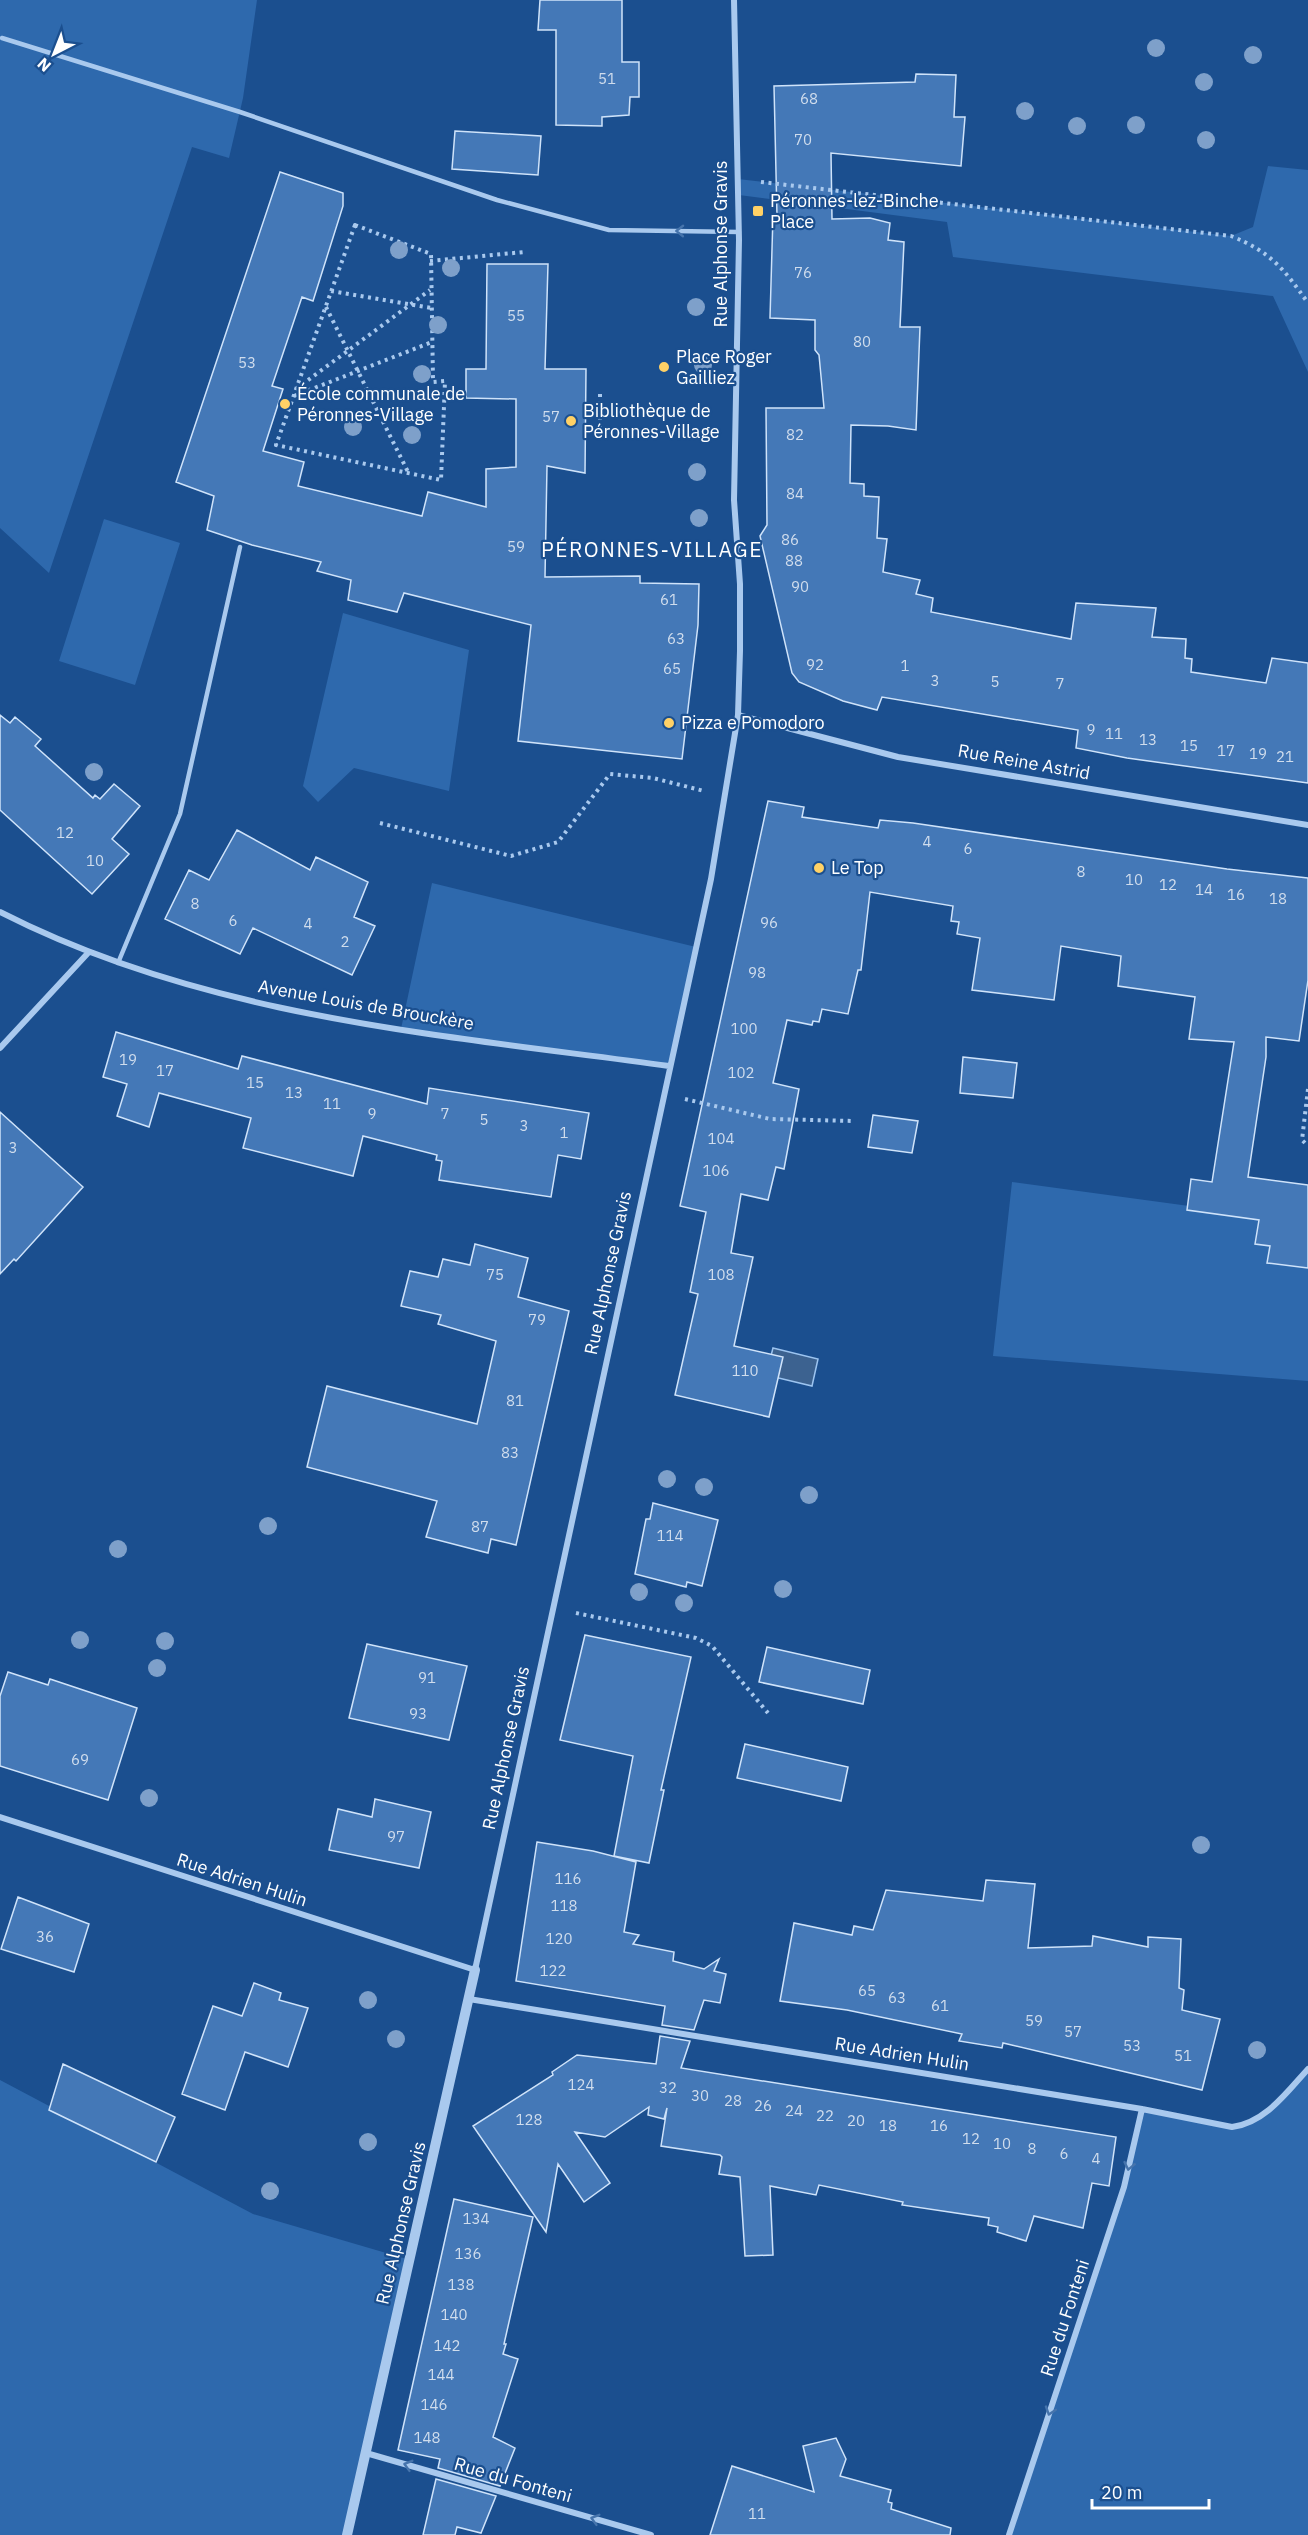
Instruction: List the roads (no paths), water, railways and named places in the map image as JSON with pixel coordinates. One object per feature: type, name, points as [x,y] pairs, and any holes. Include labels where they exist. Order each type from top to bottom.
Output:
[{"type":"street","name":"Rue Alphonse Gravis","points":[[347,2535],[469,1999],[711,879],[738,715],[740,584],[734,500],[739,232],[735,0]]},
{"type":"street","name":"Rue Reine Astrid","points":[[738,715],[898,757],[1308,825]]},
{"type":"street","name":"Avenue Louis de Brouckère","points":[[0,912],[88,953],[194,987],[297,1013],[669,1066]]},
{"type":"street","points":[[0,1048],[88,953]]},
{"type":"street","name":"Rue Adrien Hulin","points":[[0,1817],[475,1970]]},
{"type":"street","name":"Rue Adrien Hulin","points":[[469,1999],[1142,2109],[1232,2127],[1247,2125],[1283,2097],[1308,2069]]},
{"type":"street","name":"Rue du Fonteni","points":[[1010,2535],[1124,2187],[1142,2109]]},
{"type":"street","name":"Rue du Fonteni","points":[[366,2453],[651,2535]]},
{"type":"lane","points":[[2,38],[240,112],[497,200],[609,230],[739,232]]},
{"type":"lane","points":[[118,963],[180,814],[240,547]]},
{"type":"place","name":"Péronnes-lez-Binche Place","points":[[758,211]]},
{"type":"place","name":"Place Roger Gailliez","points":[[664,367]]},
{"type":"place","name":"École communale de Péronnes-Village","points":[[285,404]]},
{"type":"place","name":"Bibliothèque de Péronnes-Village","points":[[571,421]]},
{"type":"place","name":"Pizza e Pomodoro","points":[[669,723]]},
{"type":"place","name":"Le Top","points":[[819,868]]},
{"type":"district","name":"PÉRONNES-VILLAGE","points":[[652,550]]}]
